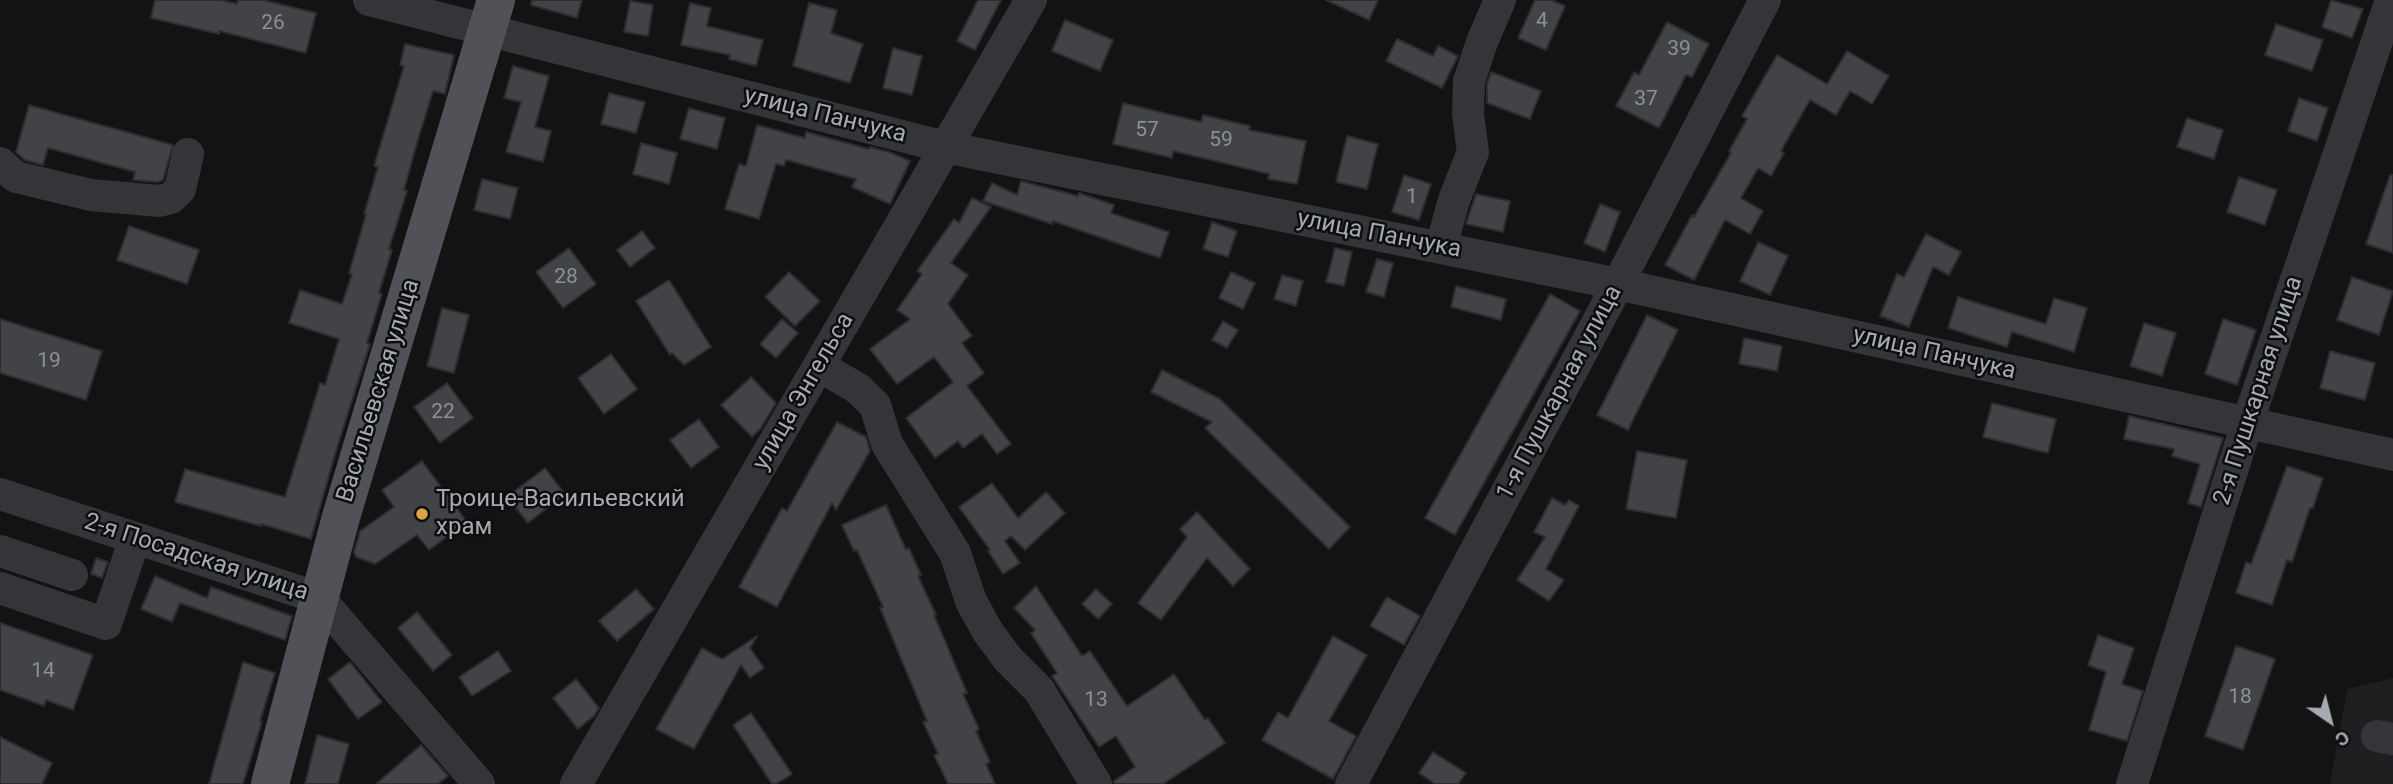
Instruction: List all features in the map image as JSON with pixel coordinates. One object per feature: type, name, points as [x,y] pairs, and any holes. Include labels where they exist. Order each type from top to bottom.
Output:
[{"type":"main road","name":"Васильевская улица","points":[[270,784],[341,517],[492,15]]},
{"type":"street","name":"улица Панчука","points":[[369,0],[492,15],[945,147],[1618,284],[2393,455]]},
{"type":"street","name":"улица Энгельса","points":[[576,784],[1031,0]]},
{"type":"street","points":[[1441,247],[1454,200],[1473,152],[1468,114],[1469,80],[1500,0]]},
{"type":"street","name":"1-я Пушкарная улица","points":[[1351,784],[1618,284],[1765,0]]},
{"type":"street","name":"2-я Пушкарная улица","points":[[2132,784],[2247,424],[2391,0]]},
{"type":"street","points":[[0,163],[16,177],[90,195],[159,201],[171,198],[180,188],[188,154]]},
{"type":"street","points":[[819,366],[857,387],[875,405],[887,444],[954,552],[971,601],[988,632],[1008,659],[1039,690],[1096,784]]},
{"type":"street","name":"2-я Посадская улица","points":[[0,494],[319,598],[479,784]]},
{"type":"street","points":[[0,588],[106,624],[135,538]]},
{"type":"street","points":[[0,551],[72,575]]},
{"type":"shaded area","points":[[2393,678],[2393,784],[2330,784],[2347,689]]},
{"type":"building","points":[[155,0],[222,0],[237,4],[238,0],[263,0],[316,13],[306,53],[219,31],[219,34],[151,18]]},
{"type":"building","points":[[532,0],[582,0],[577,18],[531,5]]},
{"type":"building","points":[[978,0],[1001,0],[975,50],[957,41]]},
{"type":"building","points":[[1326,0],[1378,0],[1369,20]]},
{"type":"building","points":[[1535,0],[1551,0],[1565,6],[1546,50],[1518,38]]},
{"type":"building","points":[[2331,0],[2363,9],[2352,38],[2322,27]]},
{"type":"building","points":[[630,1],[653,5],[648,36],[624,32]]},
{"type":"building","points":[[690,3],[711,8],[707,26],[763,40],[756,66],[729,59],[730,55],[681,45]]},
{"type":"building","points":[[809,3],[837,10],[831,33],[863,44],[850,83],[793,66]]},
{"type":"building","points":[[1065,20],[1113,40],[1100,71],[1052,51]]},
{"type":"building","points":[[1667,22],[1709,44],[1692,77],[1686,75],[1659,128],[1616,106],[1634,72],[1639,75]]},
{"type":"building","points":[[2276,24],[2323,40],[2312,71],[2265,55]]},
{"type":"building","points":[[1397,39],[1433,56],[1438,46],[1458,56],[1442,88],[1386,61]]},
{"type":"building","points":[[405,44],[454,55],[445,94],[433,91],[417,143],[404,190],[407,191],[389,249],[392,250],[379,293],[382,294],[367,343],[370,344],[311,539],[175,502],[185,469],[285,497],[320,383],[325,385],[339,339],[289,323],[300,290],[342,304],[378,167],[374,166],[404,66],[400,65]]},
{"type":"building","points":[[893,48],[922,56],[912,95],[883,88]]},
{"type":"building","points":[[1847,51],[1889,76],[1872,104],[1850,91],[1836,115],[1810,100],[1781,151],[1784,153],[1771,176],[1758,168],[1741,198],[1763,211],[1750,234],[1725,220],[1694,280],[1665,265],[1692,215],[1694,217],[1731,153],[1729,151],[1747,119],[1742,116],[1777,55],[1827,84]]},
{"type":"building","points":[[513,66],[549,76],[535,127],[551,131],[543,162],[506,152],[521,102],[504,98]]},
{"type":"building","points":[[1491,72],[1541,91],[1530,119],[1487,103],[1487,84]]},
{"type":"building","points":[[609,93],[645,102],[636,133],[601,124]]},
{"type":"building","points":[[2299,98],[2328,108],[2317,141],[2288,131]]},
{"type":"building","points":[[1123,103],[1201,122],[1203,115],[1250,126],[1249,130],[1306,141],[1297,184],[1268,179],[1269,174],[1173,151],[1172,158],[1113,144]]},
{"type":"building","points":[[29,105],[173,145],[163,180],[133,180],[135,172],[48,148],[43,165],[25,160],[16,152]]},
{"type":"building","points":[[689,108],[725,118],[717,149],[680,139]]},
{"type":"building","points":[[2187,118],[2223,130],[2214,159],[2177,147]]},
{"type":"building","points":[[757,125],[805,138],[806,132],[869,149],[870,147],[910,161],[890,204],[852,187],[856,179],[786,160],[784,166],[776,164],[759,219],[725,209],[739,164],[746,166]]},
{"type":"building","points":[[1347,136],[1378,144],[1367,189],[1336,182]]},
{"type":"building","points":[[641,143],[677,153],[669,184],[633,174]]},
{"type":"building","points":[[1404,175],[1431,184],[1419,220],[1392,212]]},
{"type":"building","points":[[2390,175],[2393,175],[2393,253],[2366,244]]},
{"type":"building","points":[[2239,177],[2277,190],[2265,225],[2227,212]]},
{"type":"building","points":[[482,179],[518,188],[510,219],[474,210]]},
{"type":"building","points":[[1021,181],[1078,196],[1079,193],[1114,205],[1111,213],[1169,232],[1160,258],[1053,221],[1052,224],[983,201],[992,183],[1017,195]]},
{"type":"building","points":[[1476,194],[1510,201],[1503,232],[1466,224]]},
{"type":"building","points":[[972,198],[991,207],[951,263],[968,275],[948,304],[972,336],[962,343],[984,373],[967,386],[1011,444],[997,454],[982,434],[963,448],[958,441],[935,458],[906,418],[953,382],[934,357],[897,384],[870,349],[910,319],[897,310],[922,274],[917,271],[954,219],[959,223]]},
{"type":"building","points":[[1600,204],[1620,212],[1605,252],[1584,243]]},
{"type":"building","points":[[1212,222],[1237,231],[1228,257],[1203,249]]},
{"type":"building","points":[[129,226],[199,250],[187,284],[117,260]]},
{"type":"building","points":[[642,231],[655,248],[630,267],[617,250]]},
{"type":"building","points":[[1926,234],[1961,252],[1949,275],[1933,267],[1909,327],[1880,316],[1897,274],[1904,277]]},
{"type":"building","points":[[1758,242],[1788,256],[1770,295],[1740,281]]},
{"type":"building","points":[[569,248],[596,284],[563,308],[536,272]]},
{"type":"building","points":[[1335,248],[1352,252],[1344,286],[1326,282]]},
{"type":"building","points":[[1377,259],[1393,263],[1384,297],[1366,292]]},
{"type":"building","points":[[789,272],[820,301],[795,326],[765,297]]},
{"type":"building","points":[[1231,272],[1255,283],[1243,309],[1219,298]]},
{"type":"building","points":[[1282,275],[1303,281],[1296,306],[1274,299]]},
{"type":"building","points":[[2352,277],[2393,291],[2379,335],[2337,320]]},
{"type":"building","points":[[669,280],[711,347],[684,365],[672,353],[670,355],[636,301]]},
{"type":"building","points":[[1456,286],[1506,299],[1501,320],[1451,307]]},
{"type":"building","points":[[1550,294],[1580,311],[1455,535],[1425,518]]},
{"type":"building","points":[[1958,297],[2046,324],[2054,298],[2087,308],[2074,352],[2012,332],[2007,347],[1948,328]]},
{"type":"building","points":[[442,308],[469,315],[454,373],[427,366]]},
{"type":"building","points":[[1647,315],[1678,330],[1628,430],[1597,415]]},
{"type":"building","points":[[0,319],[102,351],[86,400],[0,373]]},
{"type":"building","points":[[782,319],[798,333],[776,358],[760,344]]},
{"type":"building","points":[[2223,319],[2256,330],[2237,385],[2205,374]]},
{"type":"building","points":[[1223,321],[1238,330],[1227,348],[1212,340]]},
{"type":"building","points":[[2144,323],[2176,333],[2162,376],[2130,366]]},
{"type":"building","points":[[1744,338],[1782,346],[1777,371],[1739,364]]},
{"type":"building","points":[[2330,351],[2375,363],[2365,400],[2320,388]]},
{"type":"building","points":[[611,354],[637,389],[604,414],[578,378]]},
{"type":"building","points":[[1162,370],[1220,399],[1350,527],[1329,549],[1205,428],[1212,422],[1151,392]]},
{"type":"building","points":[[751,377],[776,403],[761,428],[752,437],[721,405]]},
{"type":"building","points":[[447,383],[473,418],[440,443],[414,407]]},
{"type":"building","points":[[1992,403],[2056,419],[2048,453],[1983,437]]},
{"type":"building","points":[[2129,416],[2223,438],[2201,507],[2188,503],[2200,464],[2172,456],[2174,449],[2124,439]]},
{"type":"building","points":[[699,419],[719,447],[691,468],[670,440]]},
{"type":"building","points":[[837,422],[866,437],[870,451],[836,510],[832,503],[777,607],[739,587],[782,508],[787,511]]},
{"type":"building","points":[[1637,451],[1687,460],[1676,518],[1626,509]]},
{"type":"building","name":"Троице-Васильевский храм","points":[[422,461],[467,522],[429,550],[417,535],[375,564],[356,557],[354,552],[360,531],[394,507],[382,490]]},
{"type":"building","points":[[2287,466],[2323,478],[2292,562],[2287,560],[2272,605],[2236,593],[2246,562],[2251,564]]},
{"type":"building","points":[[545,468],[565,494],[528,523],[507,497]]},
{"type":"building","points":[[992,483],[1018,518],[1046,492],[1065,513],[1025,550],[1011,536],[1005,541],[1020,563],[1003,574],[988,551],[990,550],[959,507]]},
{"type":"building","points":[[1552,498],[1565,505],[1569,500],[1579,506],[1546,569],[1564,580],[1549,601],[1517,580],[1545,537],[1534,532]]},
{"type":"building","points":[[886,505],[906,550],[909,548],[921,575],[918,576],[967,693],[963,694],[979,729],[976,731],[990,762],[986,764],[995,784],[948,784],[934,755],[938,754],[923,722],[927,721],[880,608],[883,607],[857,550],[854,551],[842,525]]},
{"type":"building","points":[[1197,512],[1250,569],[1233,586],[1207,558],[1161,620],[1138,603],[1187,537],[1180,529]]},
{"type":"building","points":[[96,558],[108,562],[102,578],[91,574]]},
{"type":"building","points":[[155,576],[207,598],[211,587],[292,616],[285,640],[180,603],[172,622],[141,609]]},
{"type":"building","points":[[1036,586],[1082,656],[1090,651],[1127,706],[1174,674],[1205,720],[1208,718],[1225,743],[1163,784],[1114,784],[1114,781],[1135,767],[1116,736],[1099,747],[1052,676],[1057,673],[1031,633],[1035,630],[1014,608]]},
{"type":"building","points":[[636,589],[654,609],[617,641],[599,621]]},
{"type":"building","points":[[1096,589],[1112,604],[1098,619],[1082,604]]},
{"type":"building","points":[[1387,597],[1420,616],[1404,645],[1370,626]]},
{"type":"building","points":[[417,612],[452,655],[433,671],[398,628]]},
{"type":"building","points":[[0,623],[93,655],[73,710],[46,700],[44,706],[0,690]]},
{"type":"building","points":[[2098,635],[2134,648],[2122,684],[2143,691],[2127,741],[2089,730],[2106,672],[2088,665]]},
{"type":"building","points":[[757,636],[750,648],[764,668],[750,678],[741,665],[694,749],[656,729],[702,648],[722,659]]},
{"type":"building","points":[[1333,636],[1367,655],[1329,721],[1356,736],[1333,779],[1262,740],[1278,712],[1288,718]]},
{"type":"building","points":[[2236,646],[2275,659],[2243,750],[2205,736]]},
{"type":"building","points":[[498,651],[511,671],[472,696],[459,677]]},
{"type":"building","points":[[243,662],[275,673],[260,721],[262,722],[243,784],[209,784]]},
{"type":"building","points":[[350,662],[382,702],[358,719],[328,679]]},
{"type":"building","points":[[576,679],[599,708],[594,716],[578,729],[553,698]]},
{"type":"building","points":[[751,713],[792,774],[776,784],[772,784],[733,725]]},
{"type":"building","points":[[317,735],[349,744],[338,784],[305,784]]},
{"type":"building","points":[[0,737],[52,763],[42,784],[0,784]]},
{"type":"building","points":[[421,745],[448,776],[438,784],[376,784]]},
{"type":"building","points":[[1433,752],[1466,773],[1458,784],[1435,784],[1419,773]]},
{"type":"place","name":"Троице-Васильевский храм","points":[[422,514]]}]
